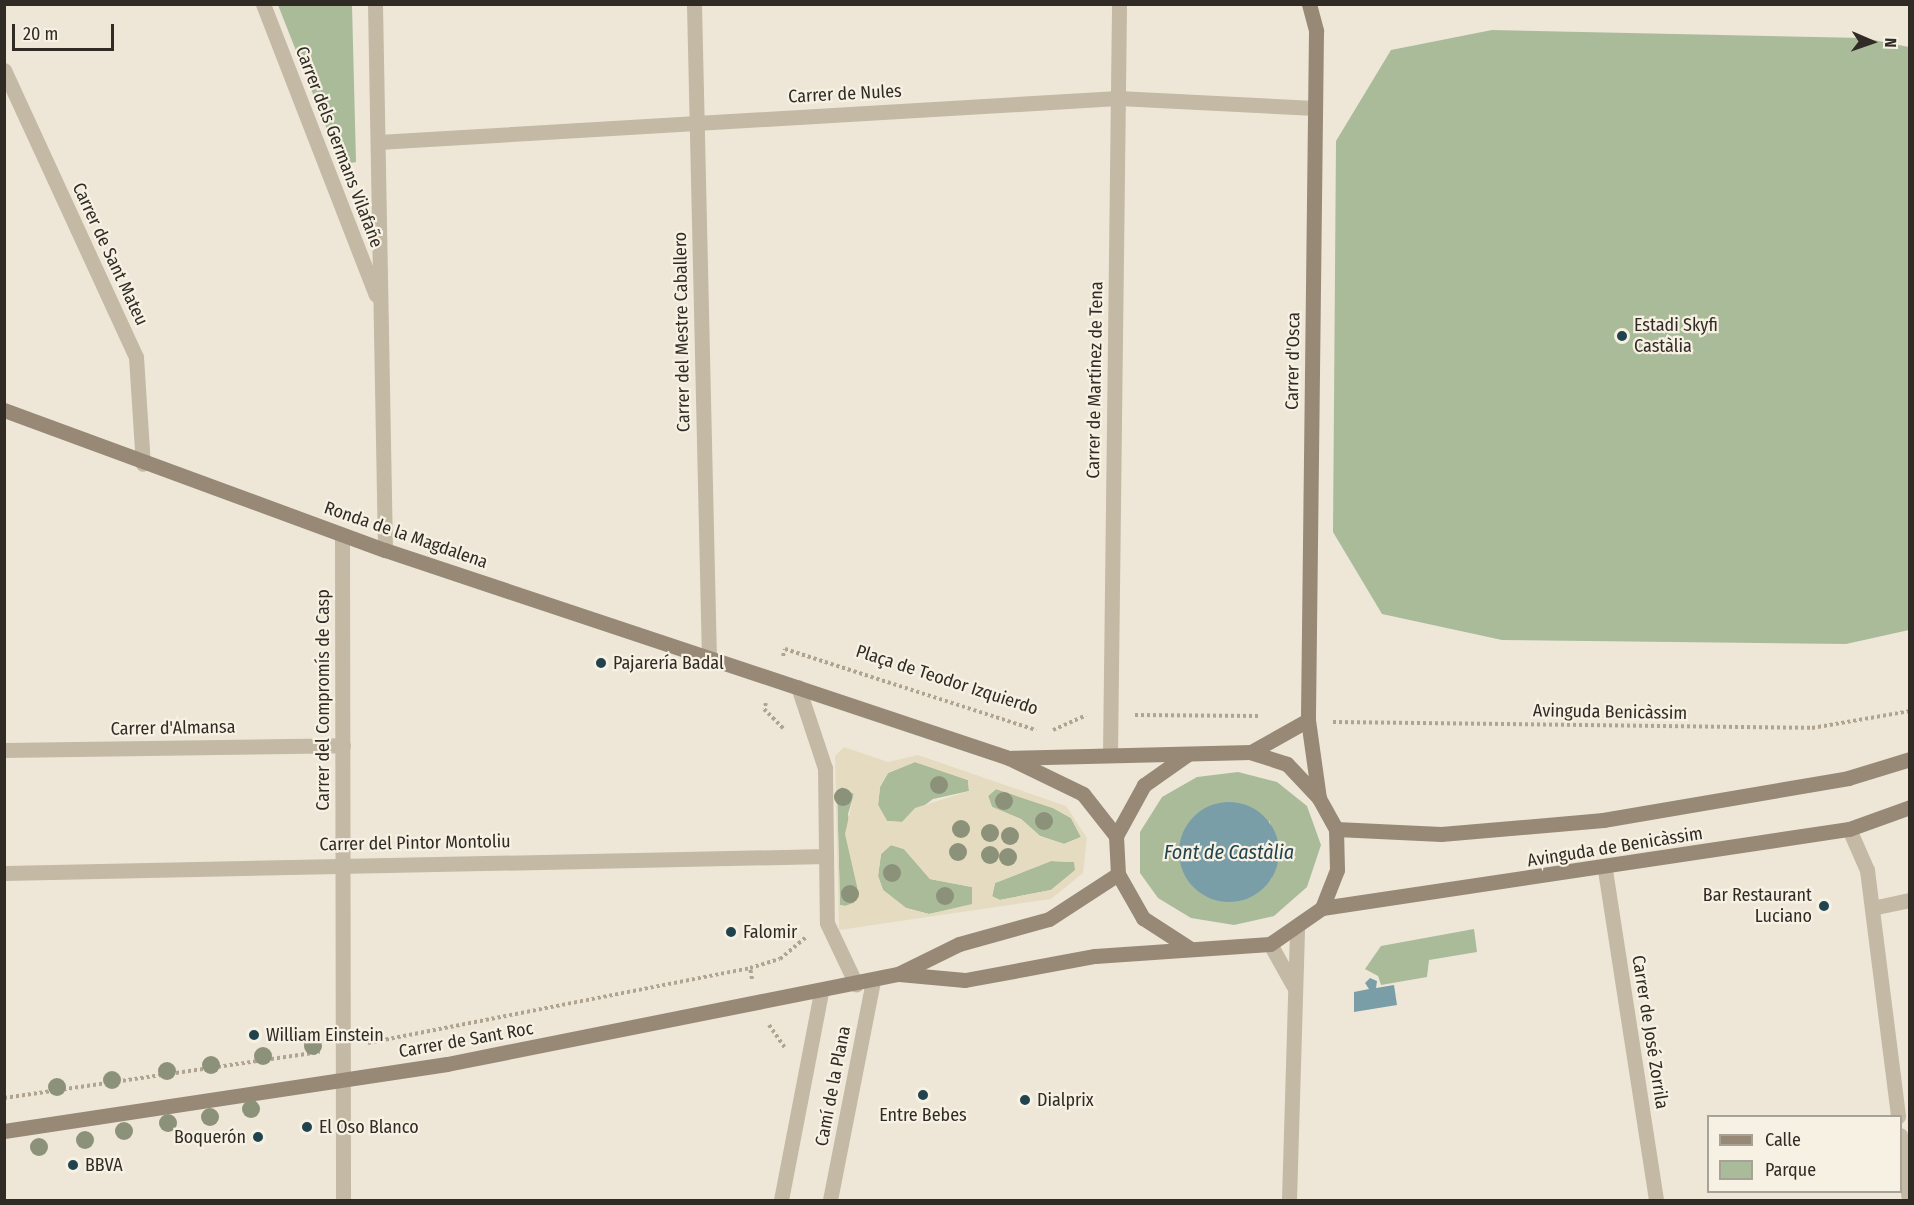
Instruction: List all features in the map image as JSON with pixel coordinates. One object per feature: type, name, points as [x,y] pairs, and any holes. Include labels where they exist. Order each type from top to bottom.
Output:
[{"type":"main road","name":"Carrer d'Osca","points":[[1309,4],[1316,31],[1308,720],[1319,798]]},
{"type":"main road","name":"Ronda de la Magdalena","points":[[4,410],[143,464],[342,535],[798,687]]},
{"type":"main road","points":[[798,687],[1009,758],[1083,794],[1116,836]]},
{"type":"main road","points":[[1251,752],[1308,720]]},
{"type":"main road","points":[[898,974],[965,980],[1095,956],[1270,944],[1297,930],[1322,909],[1337,870],[1336,829],[1319,798],[1287,764],[1251,752],[1009,758]]},
{"type":"main road","points":[[1188,754],[1144,785],[1116,836],[1118,874],[1143,918],[1191,949]]},
{"type":"main road","name":"Avinguda de Benicàssim","points":[[1336,829],[1441,834],[1603,820],[1848,778],[1910,759]]},
{"type":"main road","name":"Avinguda de Benicàssim","points":[[1322,909],[1605,870],[1849,829],[1910,807]]},
{"type":"main road","points":[[756,1006],[898,974],[959,944],[1049,919],[1118,874]]},
{"type":"main road","name":"Carrer de Sant Roc","points":[[4,1131],[344,1081],[756,1006]]},
{"type":"street","name":"Carrer dels Germans Vilafañe","points":[[263,4],[380,303]]},
{"type":"street","name":"Carrer dels Germans Vilafañe","points":[[375,4],[385,550]]},
{"type":"street","name":"Carrer del Mestre Caballero","points":[[694,4],[709,658]]},
{"type":"street","name":"Carrer de Martínez de Tena","points":[[1110,755],[1119,4]]},
{"type":"street","name":"Carrer de Sant Mateu","points":[[4,70],[136,357],[143,464]]},
{"type":"street","name":"Carrer de Nules","points":[[378,142],[1118,98],[1315,108]]},
{"type":"street","name":"Carrer del Compromís de Casp","points":[[342,535],[344,1200]]},
{"type":"street","points":[[798,687],[825,768],[830,936],[856,984]]},
{"type":"street","name":"Carrer d'Almansa","points":[[4,750],[343,746]]},
{"type":"street","points":[[1849,829],[1867,870],[1898,1115]]},
{"type":"street","name":"Carrer del Pintor Montoliu","points":[[4,873],[343,864],[826,856]]},
{"type":"street","name":"Carrer de José Zorrila","points":[[1605,870],[1656,1200]]},
{"type":"street","points":[[1872,908],[1910,900]]},
{"type":"street","points":[[1289,1200],[1293,986],[1297,930]]},
{"type":"street","points":[[1270,944],[1293,986]]},
{"type":"street","name":"Camí de la Plana","points":[[830,1200],[873,980]]},
{"type":"street","name":"Camí de la Plana","points":[[781,1200],[821,992]]},
{"type":"street","points":[[1902,1149],[1909,1200]]},
{"type":"path","name":"Plaça de Teodor Izquierdo","points":[[774,680],[785,649],[1034,730],[1055,730],[1080,715],[1308,720]]},
{"type":"path","name":"Avinguda Benicàssim","points":[[1308,720],[1812,728],[1910,711]]},
{"type":"path","points":[[4,1098],[344,1048],[750,968],[780,959],[811,929]]},
{"type":"path","points":[[750,968],[756,1006]]},
{"type":"green space","points":[[278,5],[352,5],[356,162],[341,165]]},
{"type":"green space","name":"Estadi Skyfi Castàlia","points":[[1492,30],[1864,38],[1909,47],[1909,630],[1846,644],[1502,640],[1382,614],[1333,532],[1336,141],[1391,50]]},
{"type":"green space","points":[[915,762],[968,780],[969,791],[933,799],[902,822],[887,821],[878,805],[880,787],[888,773]]},
{"type":"green space","points":[[1238,772],[1277,782],[1307,806],[1321,845],[1307,887],[1274,916],[1234,925],[1191,918],[1158,898],[1140,873],[1140,832],[1162,797],[1197,777]],"holes":[[[1269,820],[1280,850],[1271,880]]]},
{"type":"green space","points":[[842,787],[854,794],[848,814],[858,891],[854,903],[845,906],[840,905],[837,790]]},
{"type":"green space","points":[[996,789],[1053,808],[1071,818],[1081,837],[1064,844],[1040,836],[1021,819],[992,807],[988,796]]},
{"type":"green space","points":[[891,845],[904,849],[930,879],[972,887],[972,905],[929,914],[906,908],[883,890],[878,876],[881,854]]},
{"type":"green space","points":[[1051,861],[1074,862],[1076,870],[1051,890],[1000,900],[992,897],[995,883]]},
{"type":"green space","points":[[1474,929],[1477,952],[1429,960],[1427,977],[1381,985],[1378,976],[1365,969],[1381,946]]},
{"type":"shaded area","points":[[844,747],[888,762],[918,755],[1066,806],[1087,838],[1083,873],[1051,899],[839,930],[835,756]],"holes":[[[915,762],[968,780],[969,791],[915,808],[902,822],[887,821],[878,805],[880,787],[888,773]],[[842,787],[854,794],[845,834],[858,891],[854,903],[845,906],[840,905],[837,790]],[[996,789],[1053,808],[1071,818],[1081,837],[1064,844],[1040,836],[1021,819],[992,807],[988,796]],[[891,845],[904,849],[930,879],[972,887],[972,904],[929,914],[906,908],[883,890],[878,876],[881,854]],[[1051,861],[1074,862],[1075,870],[1051,890],[1000,900],[992,896],[995,883]]]},
{"type":"water","name":"Font de Castàlia","points":[[1229,802],[1257,810],[1271,824],[1279,852],[1271,880],[1257,894],[1229,902],[1201,894],[1187,880],[1179,852],[1187,824],[1201,810]]},
{"type":"water","points":[[1370,978],[1377,981],[1376,988],[1394,985],[1397,1005],[1354,1012],[1354,992],[1369,989],[1365,983]]},
{"type":"place","name":"Estadi Skyfi Castàlia","points":[[1622,336]]},
{"type":"place","name":"Pajarería Badal","points":[[601,663]]},
{"type":"place","name":"Bar Restaurant Luciano","points":[[1824,906]]},
{"type":"place","name":"Falomir","points":[[731,932]]},
{"type":"place","name":"William Einstein","points":[[254,1035]]},
{"type":"place","name":"Entre Bebes","points":[[923,1095]]},
{"type":"place","name":"Dialprix","points":[[1025,1100]]},
{"type":"place","name":"El Oso Blanco","points":[[307,1127]]},
{"type":"place","name":"Boquerón","points":[[258,1137]]},
{"type":"place","name":"BBVA","points":[[73,1165]]}]
